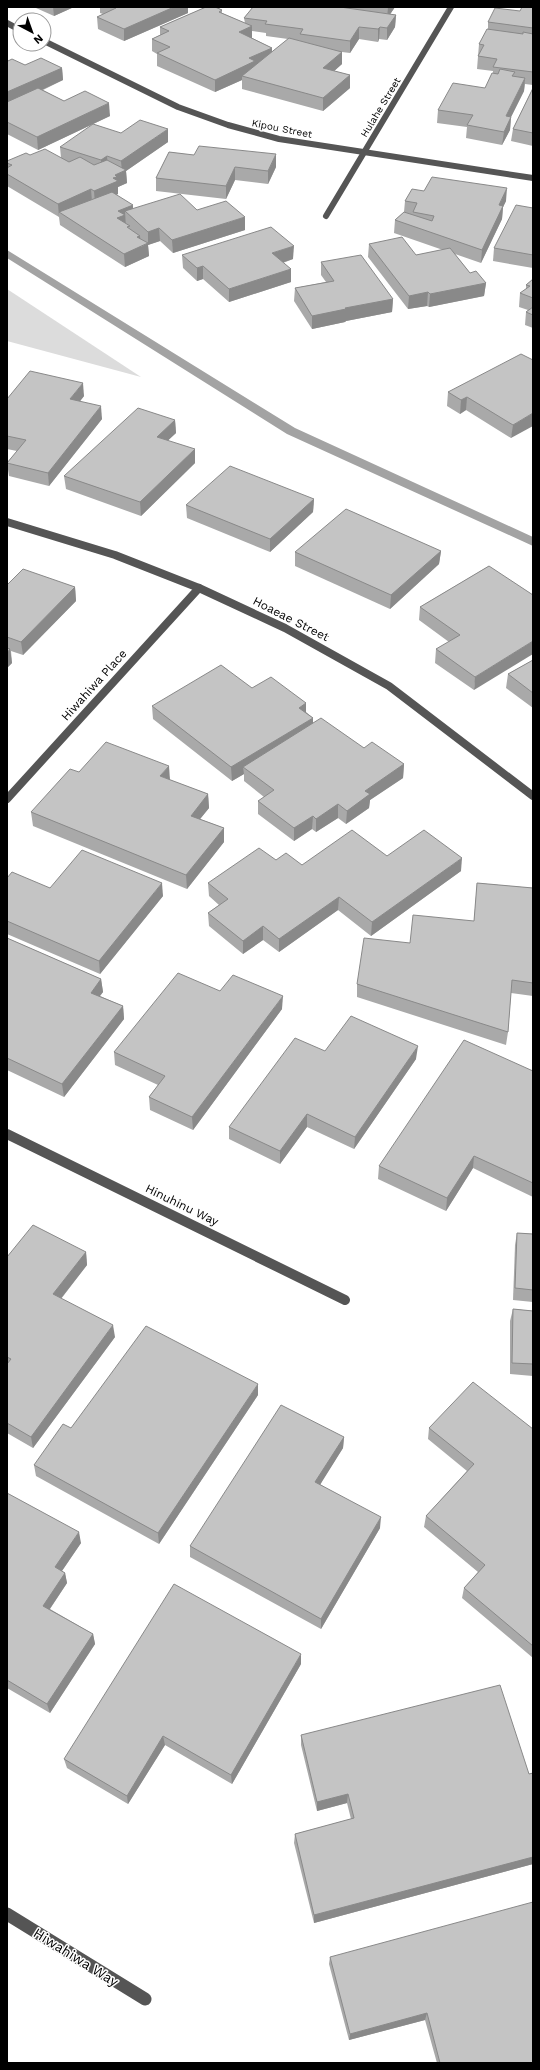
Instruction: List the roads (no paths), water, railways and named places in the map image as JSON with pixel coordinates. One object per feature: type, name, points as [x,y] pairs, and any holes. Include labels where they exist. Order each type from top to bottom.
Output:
[{"type":"street","name":"Hulahe Street","points":[[326,216],[451,7]]},
{"type":"street","name":"Kipou Street","points":[[52,45],[201,117],[241,130],[279,139],[533,178]]},
{"type":"street","name":"Hoaeae Street","points":[[7,522],[115,555],[199,588],[285,628],[389,686],[533,796]]},
{"type":"street","name":"Hiwahiwa Place","points":[[7,799],[199,588]]},
{"type":"street","name":"Hinuhinu Way","points":[[7,1134],[345,1300]]},
{"type":"street","name":"Hiwahiwa Way","points":[[7,1914],[145,1999]]},
{"type":"waterway","points":[[7,253],[291,431],[533,542]]}]
